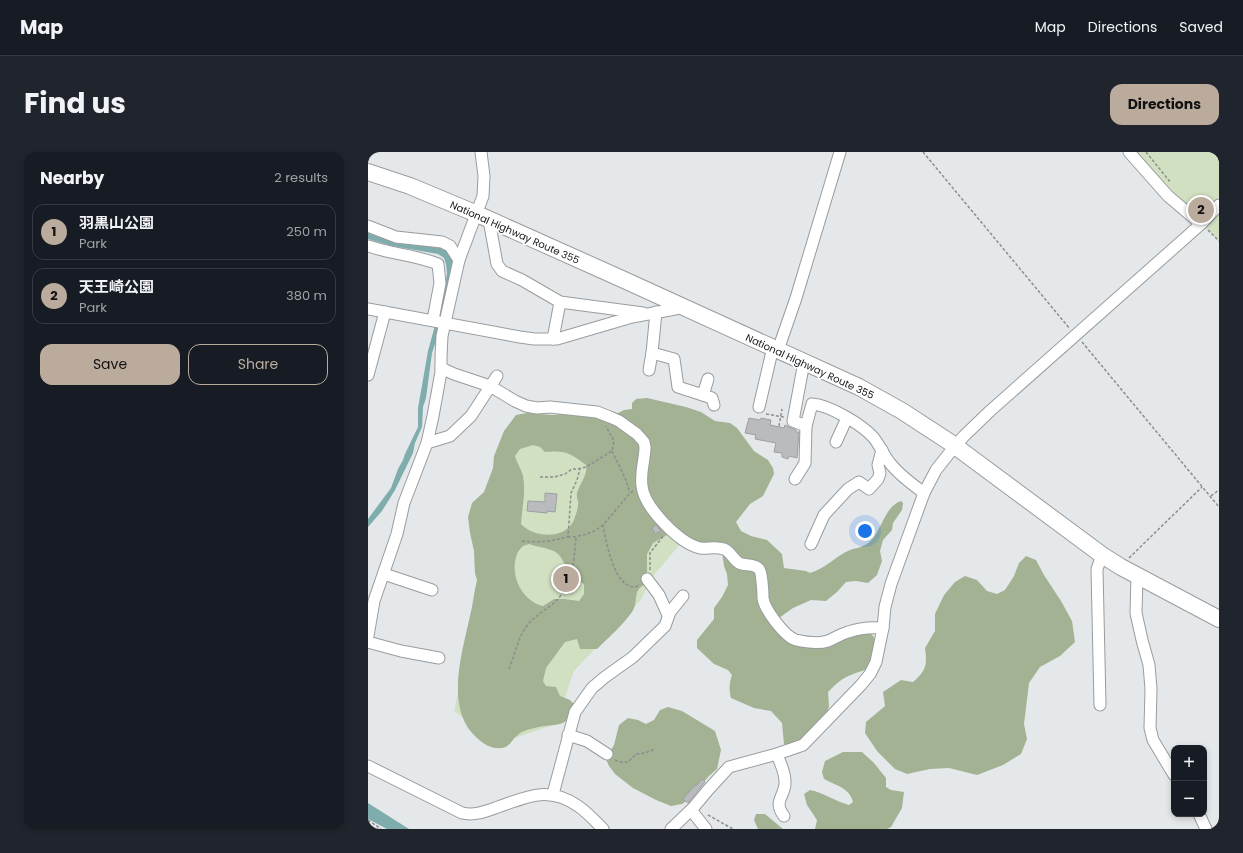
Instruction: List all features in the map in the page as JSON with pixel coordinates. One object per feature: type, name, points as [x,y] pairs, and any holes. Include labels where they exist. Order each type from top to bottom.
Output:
[{"type":"highway","name":"National Highway Route 355","points":[[368,172],[410,186],[483,217],[859,387],[902,411],[955,446],[1102,555],[1137,576],[1219,619]]},
{"type":"street","points":[[481,152],[484,187],[483,217],[498,264],[502,271],[522,280],[560,302],[652,313]]},
{"type":"street","points":[[759,407],[776,349],[796,298],[840,152]]},
{"type":"street","points":[[1129,152],[1168,196],[1201,224]]},
{"type":"street","points":[[671,829],[692,809],[729,767],[777,754],[803,745],[861,685],[874,668],[884,628],[885,607],[891,584],[924,493],[936,470],[964,436],[990,411],[1201,224],[1219,205]]},
{"type":"street","points":[[440,321],[460,260],[483,217]]},
{"type":"street","points":[[368,226],[396,236],[442,242],[450,246],[460,260]]},
{"type":"street","points":[[368,246],[385,252],[426,259],[438,264],[442,336],[441,372],[435,409],[427,442],[404,503],[397,534],[374,601],[368,636]]},
{"type":"street","points":[[553,339],[560,302]]},
{"type":"street","points":[[368,309],[527,338],[547,340],[652,313],[678,308],[680,305]]},
{"type":"street","points":[[368,375],[385,312]]},
{"type":"street","points":[[649,370],[652,353],[652,313]]},
{"type":"street","points":[[652,353],[674,359],[678,388],[712,398],[714,405]]},
{"type":"street","points":[[804,362],[793,422],[806,426]]},
{"type":"street","points":[[441,368],[490,386],[526,406],[597,412],[619,421],[637,434],[644,442],[645,451],[642,486],[648,501],[662,522],[668,528],[693,545],[706,548],[723,548],[740,563],[759,568],[761,572],[761,584],[765,604],[781,629],[791,638],[802,641],[824,642],[856,630],[872,627],[884,628]]},
{"type":"street","points":[[427,442],[450,436],[471,416],[497,376]]},
{"type":"street","points":[[702,395],[708,379]]},
{"type":"street","points":[[795,479],[804,464],[806,426],[812,404],[818,405],[841,424],[866,430],[874,438],[889,462],[897,471],[924,493]]},
{"type":"street","points":[[836,442],[841,424]]},
{"type":"street","points":[[811,544],[824,515],[848,489],[859,482],[869,489],[878,479],[880,473],[878,465],[882,450]]},
{"type":"street","points":[[1100,705],[1097,568],[1102,555]]},
{"type":"street","points":[[384,574],[432,590]]},
{"type":"street","points":[[1137,576],[1136,613],[1149,665],[1151,689],[1150,728],[1154,740],[1171,770]]},
{"type":"street","points":[[647,579],[662,601],[668,615]]},
{"type":"street","points":[[552,794],[575,712],[592,688],[633,657],[665,626],[668,615],[683,596]]},
{"type":"street","points":[[368,642],[401,651],[439,658]]},
{"type":"street","points":[[568,735],[587,741],[607,754]]},
{"type":"street","points":[[777,754],[785,782],[778,804],[779,810],[784,816]]},
{"type":"street","points":[[368,766],[448,807],[468,814],[480,813],[538,795],[552,794],[579,806],[603,829]]},
{"type":"street","points":[[692,809],[706,829]]},
{"type":"street","points":[[1200,817],[1206,829]]},
{"type":"path","points":[[759,407],[758,412],[793,419]]},
{"type":"path","points":[[779,426],[782,409]]},
{"type":"path","points":[[607,416],[606,426],[614,441],[612,451],[630,492]]},
{"type":"path","points":[[540,477],[560,476],[572,469],[580,469],[612,451]]},
{"type":"path","points":[[568,537],[571,493],[580,469]]},
{"type":"path","points":[[522,541],[552,541],[568,537],[576,537],[599,529],[630,492],[642,486]]},
{"type":"path","points":[[1121,567],[1128,558],[1202,487]]},
{"type":"path","points":[[1210,496],[1219,490]]},
{"type":"path","points":[[603,525],[609,551],[619,578],[623,583],[633,587],[636,587],[647,579],[650,570],[650,553],[668,528]]},
{"type":"path","points":[[509,669],[519,638],[526,627],[534,618],[554,603],[567,586],[574,564],[576,537]]},
{"type":"path","points":[[607,754],[613,759],[626,763],[636,754],[645,753],[655,749]]},
{"type":"path","points":[[692,809],[733,829]]},
{"type":"path","points":[[368,820],[381,829]]},
{"type":"green space","points":[[1128,152],[1219,152],[1219,241]]},
{"type":"green space","points":[[647,398],[686,407],[701,412],[715,421],[730,423],[737,428],[754,451],[768,460],[773,468],[774,474],[763,496],[750,504],[736,522],[741,531],[751,536],[767,540],[782,554],[784,568],[806,571],[810,573],[821,569],[850,550],[869,543],[877,532],[888,511],[896,503],[901,501],[903,503],[902,510],[893,523],[892,530],[883,540],[880,551],[882,561],[877,575],[868,583],[856,581],[846,582],[826,601],[811,600],[793,608],[779,618],[790,642],[869,632],[874,637],[875,644],[871,666],[845,678],[828,692],[829,706],[827,713],[804,740],[789,748],[784,744],[782,723],[771,711],[754,708],[731,698],[730,681],[732,675],[728,670],[714,664],[697,648],[697,640],[714,619],[714,608],[728,585],[722,552],[667,535],[653,543],[647,554],[647,572],[644,585],[638,590],[632,612],[616,631],[597,649],[580,649],[577,639],[565,642],[546,668],[543,681],[546,686],[556,687],[560,696],[570,700],[575,705],[568,719],[560,724],[542,726],[524,731],[509,745],[502,748],[495,748],[486,745],[477,738],[467,726],[461,712],[458,696],[458,680],[463,647],[477,580],[468,517],[472,503],[484,492],[493,468],[494,456],[504,431],[516,415],[527,413],[553,415],[573,413],[614,415],[624,410],[632,409],[632,403],[636,399]],"holes":[[[533,445],[540,447],[545,452],[567,453],[586,465],[585,476],[577,493],[578,507],[574,520],[564,531],[557,534],[541,534],[527,529],[521,524],[524,482],[515,456],[520,449]],[[529,544],[551,550],[561,557],[565,564],[568,576],[584,584],[584,594],[579,601],[554,599],[543,606],[529,599],[523,593],[516,578],[515,562],[517,554],[523,546]]]},
{"type":"green space","points":[[531,416],[682,542],[654,575],[640,601],[574,671],[556,724],[500,743],[454,711],[480,582],[475,560]]},
{"type":"green space","points":[[1026,556],[1036,560],[1061,601],[1072,621],[1075,642],[1060,656],[1040,667],[1029,683],[1024,724],[1027,739],[1021,754],[1003,765],[977,775],[949,768],[930,769],[907,774],[895,769],[877,751],[865,733],[866,722],[885,706],[883,692],[901,680],[913,682],[921,674],[926,663],[925,648],[935,631],[935,614],[944,595],[955,582],[965,576],[977,580],[987,591],[997,594],[1005,590],[1014,576],[1019,563]]},
{"type":"green space","points":[[668,707],[682,711],[715,731],[721,750],[717,769],[689,799],[682,804],[671,806],[633,788],[615,774],[606,759],[614,745],[619,725],[628,718],[638,720],[646,724],[654,720],[660,710]]},
{"type":"green space","points":[[843,752],[862,752],[874,763],[886,778],[886,787],[891,790],[904,792],[902,808],[891,827],[887,829],[815,829],[817,820],[807,805],[804,794],[810,790],[849,805],[853,802],[849,793],[824,779],[822,772],[825,761]]},
{"type":"green space","points":[[756,814],[765,814],[783,829],[758,829],[754,820]]},
{"type":"water","points":[[368,232],[394,240],[436,247],[441,245],[448,248],[454,259],[439,332],[432,353],[426,398],[423,407],[422,427],[415,443],[413,453],[395,490],[382,511],[368,527],[368,519],[391,488],[398,469],[418,427],[418,408],[428,351],[442,300],[447,274],[444,258],[438,254],[392,246],[368,239]]},
{"type":"water","points":[[368,803],[409,829],[387,829],[368,819]]},
{"type":"building","points":[[749,418],[771,420],[770,425],[784,428],[785,425],[796,430],[796,432],[799,432],[797,458],[789,456],[788,459],[782,457],[782,453],[774,452],[776,443],[755,439],[756,435],[745,433]]},
{"type":"building","points":[[545,493],[557,494],[555,512],[547,511],[547,513],[527,511],[528,501],[545,502]]},
{"type":"building","points":[[656,525],[661,531],[655,534],[652,528]]},
{"type":"building","points":[[702,779],[705,782],[688,803],[683,799]]},
{"type":"place","name":"天王崎公園","points":[[1201,210]]},
{"type":"place","name":"羽黒山公園","points":[[566,579]]}]
